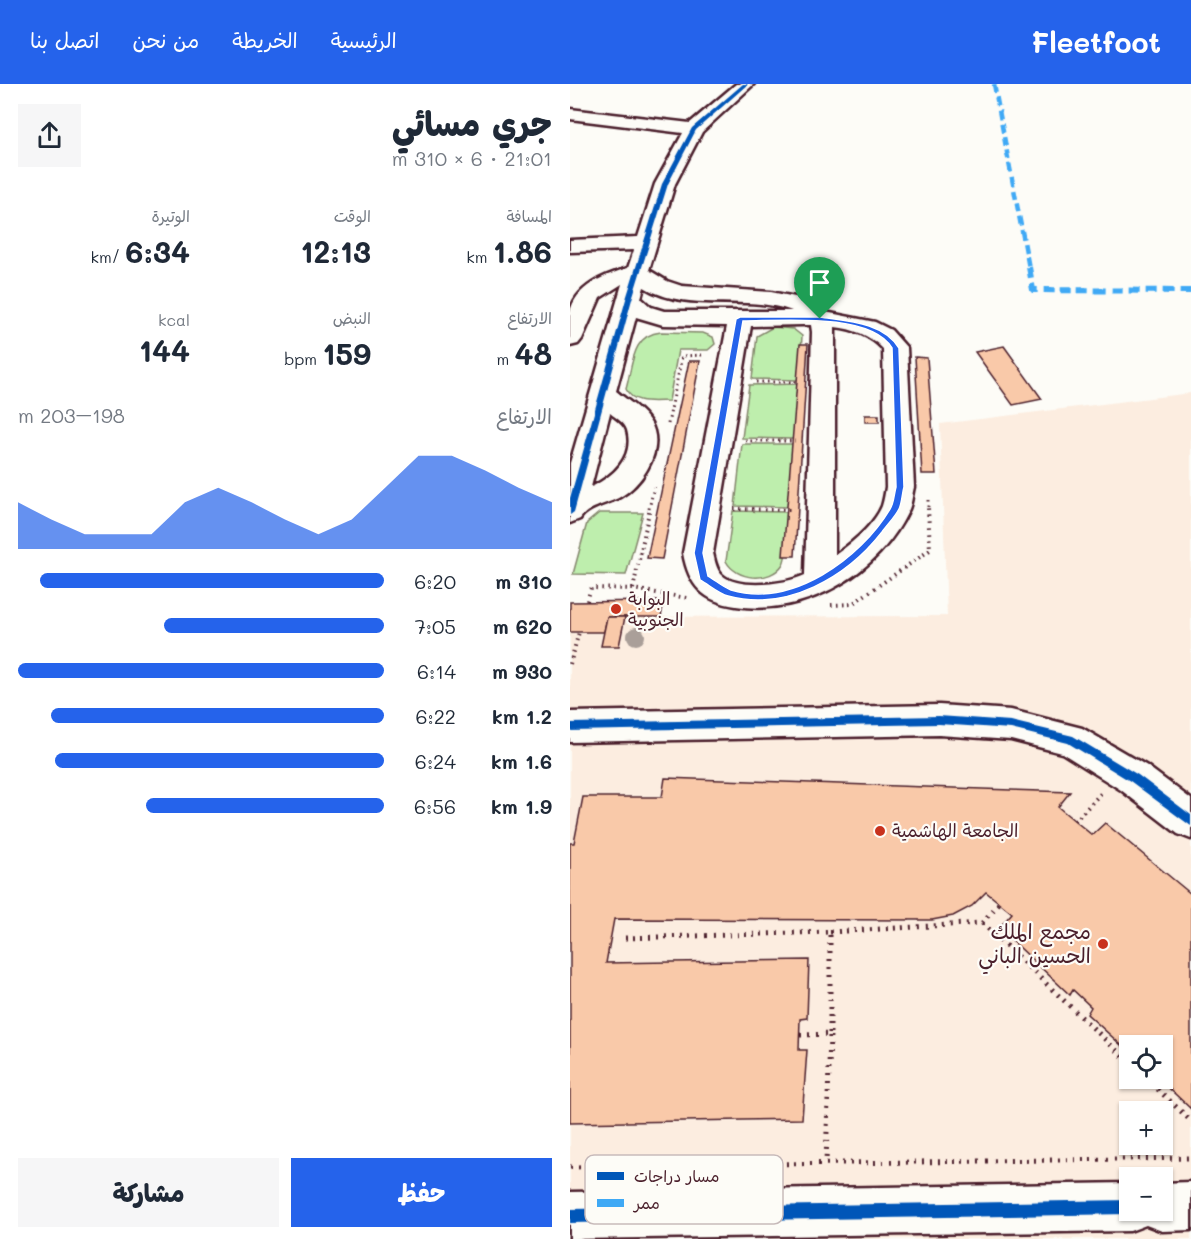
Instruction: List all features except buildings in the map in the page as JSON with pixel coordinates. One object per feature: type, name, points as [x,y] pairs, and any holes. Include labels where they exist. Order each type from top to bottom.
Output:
[{"type":"street","points":[[571,509],[629,299],[665,184],[694,129],[730,89]]},
{"type":"street","points":[[570,114],[694,129]]},
{"type":"street","points":[[570,246],[647,243]]},
{"type":"street","points":[[570,339],[587,298],[592,292],[608,282],[638,272],[666,289],[684,293],[784,301],[805,307],[820,319],[824,332],[820,581]]},
{"type":"street","points":[[629,299],[643,312],[663,318],[820,319],[866,327],[890,339],[895,348],[900,487],[895,508],[885,523],[849,561],[820,581],[798,591],[750,596],[728,593],[711,584],[700,570],[698,553],[740,319]]},
{"type":"street","points":[[571,509],[612,490],[629,477],[634,469],[641,438],[638,424],[603,394]]},
{"type":"street","points":[[570,727],[939,720],[1011,725],[1070,739],[1134,778],[1191,821]]},
{"type":"street","points":[[1173,1207],[1191,1206]]},
{"type":"street","points":[[783,1213],[1119,1207]]},
{"type":"street","points":[[570,1216],[585,1216]]},
{"type":"path","points":[[747,382],[803,382]]},
{"type":"path","points":[[738,441],[798,441]]},
{"type":"path","points":[[730,508],[793,510],[792,520]]},
{"type":"path","points":[[587,601],[591,588]]},
{"type":"path","points":[[570,664],[579,632]]},
{"type":"path","points":[[1075,821],[1107,787]]},
{"type":"path","points":[[625,938],[830,932],[982,923],[1000,902]]},
{"type":"path","points":[[982,923],[1119,1053]]},
{"type":"path","points":[[826,1163],[830,932]]},
{"type":"path","points":[[800,1035],[830,1034]]},
{"type":"path","points":[[1158,1089],[1191,1121]]},
{"type":"path","points":[[783,1164],[1191,1158]]},
{"type":"path","points":[[570,1167],[585,1167]]},
{"type":"shaded area","name":"الجامعة الهاشمية","points":[[1191,393],[1191,1239],[570,1239],[570,617],[947,616],[940,424]]},
{"type":"green space","points":[[773,327],[793,329],[802,336],[799,380],[752,379],[757,336]]},
{"type":"green space","points":[[661,332],[703,333],[713,337],[715,344],[708,350],[678,350],[669,401],[639,400],[629,394],[626,389],[632,361],[644,339],[651,334]]},
{"type":"green space","points":[[798,384],[793,439],[742,438],[749,385]]},
{"type":"green space","points":[[742,444],[795,444],[789,507],[735,506]]},
{"type":"green space","points":[[733,511],[789,512],[788,539],[783,564],[770,575],[745,576],[737,572],[726,561]]},
{"type":"green space","points":[[599,513],[643,513],[626,575],[573,574],[587,523]]},
{"type":"marked path","points":[[994,84],[1033,290],[1191,291]]},
{"type":"cycle path","points":[[570,512],[629,299],[665,184],[694,129],[746,84]]},
{"type":"cycle path","points":[[570,727],[939,720],[1011,725],[1070,739],[1134,778],[1191,821]]},
{"type":"cycle path","points":[[783,1213],[1119,1207]]},
{"type":"cycle path","points":[[570,1216],[585,1216]]},
{"type":"place","name":"البوابة الجنوبية","points":[[616,609]]},
{"type":"place","name":"الجامعة الهاشمية","points":[[880,831]]},
{"type":"place","name":"مجمع الملك الحسين الباني","points":[[1103,944]]},
{"type":"route","points":[[740,319],[820,319],[866,327],[890,339],[895,348],[900,487],[895,508],[885,523],[849,561],[820,581],[798,591],[774,595],[750,596],[728,593],[704,578],[700,570],[698,553],[740,319]]}]
